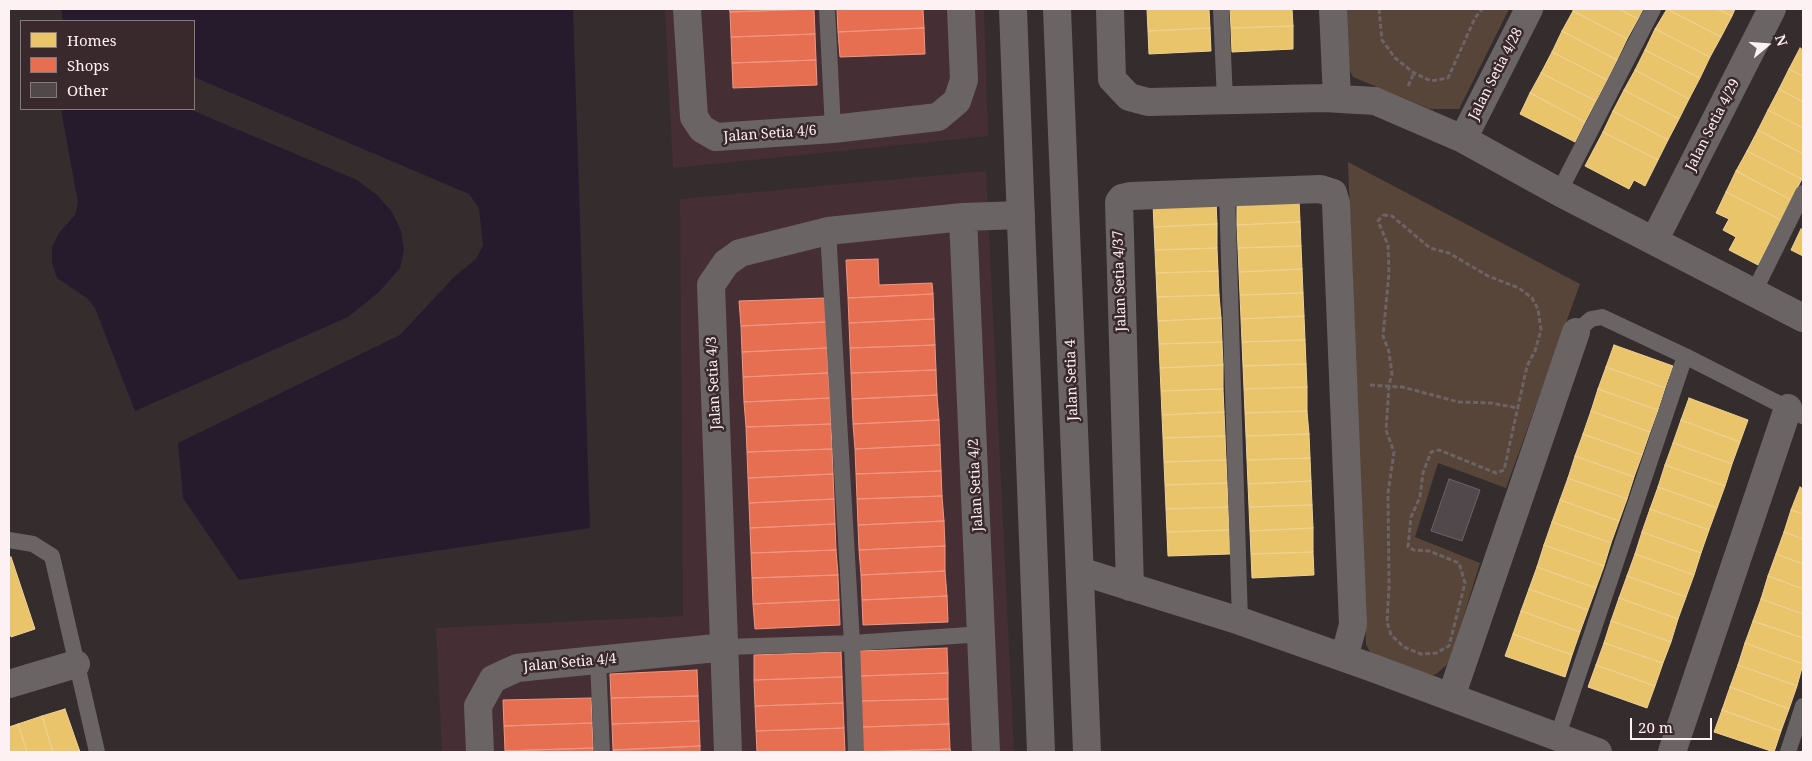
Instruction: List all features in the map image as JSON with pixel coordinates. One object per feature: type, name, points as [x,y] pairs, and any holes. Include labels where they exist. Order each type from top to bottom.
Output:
[{"type":"street","name":"Jalan Setia 4/6","points":[[687,9],[694,117],[702,129],[716,138],[833,129],[938,117],[957,101],[964,80],[961,9]]},
{"type":"street","points":[[1013,9],[1041,752]]},
{"type":"street","name":"Jalan Setia 4","points":[[1057,9],[1087,752]]},
{"type":"street","points":[[1110,9],[1112,79],[1129,97],[1148,102],[1337,98],[1375,101],[1463,139],[1559,192],[1803,318]]},
{"type":"street","points":[[1332,9],[1337,98]]},
{"type":"street","name":"Jalan Setia 4/28","points":[[1463,139],[1529,9]]},
{"type":"street","name":"Jalan Setia 4/29","points":[[1654,241],[1772,9]]},
{"type":"street","name":"Jalan Setia 4/37","points":[[1130,587],[1119,202],[1122,198],[1131,196],[1320,189],[1333,193],[1336,203],[1353,625],[1344,658]]},
{"type":"street","name":"Jalan Setia 4/3","points":[[728,752],[726,648],[710,285],[726,263],[740,253],[828,231],[963,217],[1021,215]]},
{"type":"street","name":"Jalan Setia 4/2","points":[[963,217],[983,634],[986,752]]},
{"type":"street","points":[[1451,697],[1576,332]]},
{"type":"street","points":[[1672,752],[1796,412]]},
{"type":"street","points":[[1080,571],[1240,621],[1598,752]]},
{"type":"street","name":"Jalan Setia 4/4","points":[[480,752],[478,706],[493,679],[517,668],[726,648]]},
{"type":"street","points":[[9,684],[76,664]]},
{"type":"lane","points":[[827,9],[833,129]]},
{"type":"lane","points":[[1221,9],[1225,100]]},
{"type":"lane","points":[[1559,192],[1653,9]]},
{"type":"lane","points":[[1227,192],[1240,621]]},
{"type":"lane","points":[[1754,292],[1803,193]]},
{"type":"lane","points":[[828,231],[852,643],[856,752]]},
{"type":"lane","points":[[1576,332],[1591,319],[1602,317],[1796,412]]},
{"type":"lane","points":[[1557,738],[1685,356]]},
{"type":"lane","points":[[9,540],[32,544],[52,556],[97,752]]},
{"type":"lane","points":[[726,648],[852,643],[983,634]]},
{"type":"lane","points":[[598,661],[602,752]]},
{"type":"lane","points":[[1788,752],[1803,706]]},
{"type":"path","points":[[1379,9],[1382,40],[1396,58],[1414,73],[1431,81],[1448,78],[1475,18],[1482,9]]},
{"type":"path","points":[[1383,215],[1392,216],[1430,248],[1449,253],[1488,276],[1519,288],[1532,298],[1538,309],[1542,330],[1535,351],[1527,366],[1517,407],[1509,454],[1504,470],[1496,473],[1439,450],[1431,452],[1423,473],[1420,497],[1411,517],[1408,547],[1414,550],[1429,551],[1460,563],[1465,583],[1450,646],[1436,653],[1421,654],[1404,647],[1392,635],[1387,622],[1389,586],[1388,493],[1394,452],[1386,430],[1389,385],[1392,374],[1389,352],[1383,336],[1389,273],[1388,244],[1378,221],[1383,215]]},
{"type":"path","points":[[1365,385],[1389,385],[1459,402],[1491,403],[1525,410]]},
{"type":"shaded area","points":[[61,9],[573,9],[590,528],[239,580],[183,498],[178,443],[400,335],[454,277],[476,259],[483,245],[479,208],[469,194],[195,77],[195,20],[63,20]]},
{"type":"shaded area","points":[[665,9],[984,9],[988,136],[673,168]]},
{"type":"shaded area","points":[[1343,9],[1509,9],[1459,109],[1430,109],[1353,77],[1345,61]]},
{"type":"shaded area","points":[[61,110],[191,110],[357,180],[377,195],[392,212],[401,231],[404,250],[400,268],[379,292],[348,317],[135,411],[95,308],[87,298],[57,278],[52,263],[52,247],[59,233],[75,215],[78,203]]},
{"type":"shaded area","points":[[1348,162],[1580,284],[1506,488],[1438,463],[1415,537],[1480,563],[1449,663],[1436,674],[1427,677],[1372,655],[1366,645]]},
{"type":"shaded area","points":[[986,171],[1014,752],[442,752],[436,628],[683,616],[680,199]]},
{"type":"building: Homes","points":[[1147,9],[1209,9],[1210,28],[1148,31]]},
{"type":"building: Homes","points":[[1230,9],[1292,9],[1293,26],[1231,28]]},
{"type":"building: Homes","points":[[1574,9],[1619,9],[1638,19],[1627,39],[1573,11]]},
{"type":"building: Homes","points":[[1619,9],[1643,9],[1638,19]]},
{"type":"building: Homes","points":[[1667,9],[1717,9],[1732,16],[1721,37]]},
{"type":"building: Homes","points":[[1667,9],[1721,37],[1710,57],[1655,29]]},
{"type":"building: Homes","points":[[1717,9],[1735,9],[1732,16]]},
{"type":"building: Homes","points":[[1573,11],[1627,39],[1617,60],[1562,31]]},
{"type":"building: Homes","points":[[1293,26],[1293,49],[1232,52],[1231,28]]},
{"type":"building: Homes","points":[[1210,28],[1211,51],[1149,54],[1148,31]]},
{"type":"building: Homes","points":[[1655,29],[1710,57],[1700,78],[1645,50]]},
{"type":"building: Homes","points":[[1562,31],[1617,60],[1607,80],[1552,52]]},
{"type":"building: Homes","points":[[1800,48],[1803,50],[1803,76],[1789,69]]},
{"type":"building: Homes","points":[[1645,50],[1700,78],[1689,99],[1635,70]]},
{"type":"building: Homes","points":[[1552,52],[1607,80],[1596,101],[1541,73]]},
{"type":"building: Homes","points":[[1789,69],[1803,76],[1803,102],[1779,89]]},
{"type":"building: Homes","points":[[1635,70],[1689,99],[1679,119],[1624,90]]},
{"type":"building: Homes","points":[[1541,73],[1596,101],[1585,122],[1530,93]]},
{"type":"building: Homes","points":[[1779,89],[1803,102],[1803,128],[1768,110]]},
{"type":"building: Homes","points":[[1624,90],[1679,119],[1668,140],[1613,111]]},
{"type":"building: Homes","points":[[1530,93],[1585,122],[1575,142],[1520,114]]},
{"type":"building: Homes","points":[[1768,110],[1803,128],[1803,154],[1758,130]]},
{"type":"building: Homes","points":[[1613,111],[1668,140],[1658,160],[1603,132]]},
{"type":"building: Homes","points":[[1758,130],[1803,154],[1802,179],[1747,151]]},
{"type":"building: Homes","points":[[1603,132],[1658,160],[1645,186],[1634,180],[1629,189],[1585,166]]},
{"type":"building: Homes","points":[[1747,151],[1802,179],[1791,200],[1736,171]]},
{"type":"building: Homes","points":[[1736,171],[1791,200],[1781,220],[1726,192]]},
{"type":"building: Homes","points":[[1726,192],[1781,220],[1758,265],[1729,250],[1736,237],[1723,230],[1729,219],[1716,213]]},
{"type":"building: Homes","points":[[1299,199],[1300,222],[1237,225],[1237,201]]},
{"type":"building: Homes","points":[[1216,201],[1217,224],[1154,227],[1153,203]]},
{"type":"building: Homes","points":[[1300,222],[1301,246],[1238,248],[1237,225]]},
{"type":"building: Homes","points":[[1217,224],[1217,248],[1155,250],[1154,227]]},
{"type":"building: Homes","points":[[1801,229],[1803,230],[1803,256],[1791,250]]},
{"type":"building: Homes","points":[[1301,246],[1302,269],[1239,272],[1238,248]]},
{"type":"building: Homes","points":[[1217,248],[1218,271],[1156,273],[1155,250]]},
{"type":"building: Homes","points":[[1302,269],[1303,293],[1240,295],[1239,272]]},
{"type":"building: Homes","points":[[1218,271],[1219,295],[1157,297],[1156,273]]},
{"type":"building: Homes","points":[[1303,293],[1304,316],[1241,319],[1240,295]]},
{"type":"building: Homes","points":[[1219,295],[1221,318],[1158,321],[1157,297]]},
{"type":"building: Homes","points":[[1304,316],[1305,340],[1242,342],[1241,319]]},
{"type":"building: Homes","points":[[1221,318],[1222,342],[1159,344],[1158,321]]},
{"type":"building: Homes","points":[[1305,340],[1306,364],[1243,366],[1242,342]]},
{"type":"building: Homes","points":[[1222,342],[1223,365],[1160,368],[1159,344]]},
{"type":"building: Homes","points":[[1614,345],[1673,366],[1665,388],[1606,367]]},
{"type":"building: Homes","points":[[1306,364],[1307,387],[1244,389],[1243,366]]},
{"type":"building: Homes","points":[[1223,365],[1223,389],[1161,391],[1160,368]]},
{"type":"building: Homes","points":[[1606,367],[1665,388],[1658,410],[1598,389]]},
{"type":"building: Homes","points":[[1307,387],[1307,411],[1245,413],[1244,389]]},
{"type":"building: Homes","points":[[1223,389],[1224,412],[1162,415],[1161,391]]},
{"type":"building: Homes","points":[[1598,389],[1658,410],[1650,432],[1591,411]]},
{"type":"building: Homes","points":[[1689,398],[1748,420],[1740,442],[1681,420]]},
{"type":"building: Homes","points":[[1307,411],[1309,434],[1246,436],[1245,413]]},
{"type":"building: Homes","points":[[1591,411],[1650,432],[1642,455],[1583,434]]},
{"type":"building: Homes","points":[[1224,412],[1225,436],[1163,438],[1162,415]]},
{"type":"building: Homes","points":[[1681,420],[1740,442],[1732,464],[1673,443]]},
{"type":"building: Homes","points":[[1309,434],[1310,458],[1247,460],[1246,436]]},
{"type":"building: Homes","points":[[1583,434],[1642,455],[1634,477],[1575,456]]},
{"type":"building: Homes","points":[[1225,436],[1226,460],[1164,462],[1163,438]]},
{"type":"building: Homes","points":[[1673,443],[1732,464],[1725,486],[1665,465]]},
{"type":"building: Homes","points":[[1575,456],[1634,477],[1627,499],[1568,478]]},
{"type":"building: Homes","points":[[1310,458],[1311,481],[1248,484],[1247,460]]},
{"type":"building: Homes","points":[[1226,460],[1227,483],[1165,485],[1164,462]]},
{"type":"building: Homes","points":[[1665,465],[1725,486],[1717,508],[1658,487]]},
{"type":"building: Homes","points":[[1568,478],[1627,499],[1619,521],[1560,500]]},
{"type":"building: Homes","points":[[1311,481],[1312,505],[1249,507],[1248,484]]},
{"type":"building: Homes","points":[[1227,483],[1228,507],[1166,509],[1165,485]]},
{"type":"building: Homes","points":[[1658,487],[1717,508],[1709,530],[1650,509]]},
{"type":"building: Homes","points":[[1800,487],[1803,489],[1803,514],[1791,510]]},
{"type":"building: Homes","points":[[1560,500],[1619,521],[1611,543],[1552,522]]},
{"type":"building: Homes","points":[[1312,505],[1313,528],[1250,531],[1249,507]]},
{"type":"building: Homes","points":[[1228,507],[1229,530],[1167,532],[1166,509]]},
{"type":"building: Homes","points":[[1650,509],[1709,530],[1701,553],[1642,532]]},
{"type":"building: Homes","points":[[1791,510],[1803,514],[1803,539],[1784,532]]},
{"type":"building: Homes","points":[[1552,522],[1611,543],[1604,566],[1544,545]]},
{"type":"building: Homes","points":[[1313,528],[1313,552],[1251,554],[1250,531]]},
{"type":"building: Homes","points":[[1229,530],[1230,554],[1168,556],[1167,532]]},
{"type":"building: Homes","points":[[1642,532],[1701,553],[1694,575],[1635,554]]},
{"type":"building: Homes","points":[[1784,532],[1803,539],[1803,564],[1776,554]]},
{"type":"building: Homes","points":[[1544,545],[1604,566],[1596,588],[1537,567]]},
{"type":"building: Homes","points":[[1313,552],[1314,575],[1252,578],[1251,554]]},
{"type":"building: Homes","points":[[1635,554],[1694,575],[1686,597],[1627,576]]},
{"type":"building: Homes","points":[[1776,554],[1803,564],[1803,589],[1768,576]]},
{"type":"building: Homes","points":[[11,557],[35,629],[11,637],[9,630],[9,558]]},
{"type":"building: Homes","points":[[1537,567],[1596,588],[1588,610],[1529,589]]},
{"type":"building: Homes","points":[[1627,576],[1686,597],[1678,619],[1619,598]]},
{"type":"building: Homes","points":[[1768,576],[1803,589],[1803,614],[1761,599]]},
{"type":"building: Homes","points":[[1529,589],[1588,610],[1580,632],[1521,611]]},
{"type":"building: Homes","points":[[1619,598],[1678,619],[1671,642],[1611,621]]},
{"type":"building: Homes","points":[[1761,599],[1803,614],[1803,638],[1753,621]]},
{"type":"building: Homes","points":[[1521,611],[1580,632],[1572,655],[1513,634]]},
{"type":"building: Homes","points":[[1611,621],[1671,642],[1663,663],[1604,643]]},
{"type":"building: Homes","points":[[1753,621],[1803,638],[1803,664],[1745,643]]},
{"type":"building: Homes","points":[[1513,634],[1572,655],[1565,677],[1505,656]]},
{"type":"building: Homes","points":[[1604,643],[1663,663],[1655,686],[1596,665]]},
{"type":"building: Homes","points":[[1745,643],[1803,664],[1797,686],[1738,665]]},
{"type":"building: Homes","points":[[1596,665],[1655,686],[1647,708],[1588,687]]},
{"type":"building: Homes","points":[[1738,665],[1797,686],[1789,709],[1730,687]]},
{"type":"building: Homes","points":[[1730,687],[1789,709],[1781,731],[1722,710]]},
{"type":"building: Homes","points":[[65,709],[80,752],[53,752],[42,716]]},
{"type":"building: Homes","points":[[1722,710],[1781,731],[1774,752],[1714,732]]},
{"type":"building: Homes","points":[[42,716],[53,752],[27,752],[18,724]]},
{"type":"building: Homes","points":[[18,724],[27,752],[9,752],[9,727]]},
{"type":"building: Shops","points":[[729,9],[814,9],[730,12]]},
{"type":"building: Shops","points":[[814,9],[815,34],[731,37],[730,12]]},
{"type":"building: Shops","points":[[837,9],[923,9],[924,28],[838,32]]},
{"type":"building: Shops","points":[[924,28],[925,54],[840,57],[838,32]]},
{"type":"building: Shops","points":[[815,34],[816,60],[732,63],[731,37]]},
{"type":"building: Shops","points":[[816,60],[817,85],[733,88],[732,63]]},
{"type":"building: Shops","points":[[878,259],[879,285],[932,283],[933,294],[848,298],[846,260]]},
{"type":"building: Shops","points":[[933,294],[934,319],[849,323],[848,298]]},
{"type":"building: Shops","points":[[825,298],[826,322],[741,326],[739,301]]},
{"type":"building: Shops","points":[[934,319],[935,345],[850,348],[849,323]]},
{"type":"building: Shops","points":[[826,322],[827,348],[742,352],[741,326]]},
{"type":"building: Shops","points":[[935,345],[936,370],[851,373],[850,348]]},
{"type":"building: Shops","points":[[827,348],[828,373],[743,377],[742,352]]},
{"type":"building: Shops","points":[[936,370],[937,395],[852,399],[851,373]]},
{"type":"building: Shops","points":[[828,373],[830,398],[744,402],[743,377]]},
{"type":"building: Shops","points":[[937,395],[939,420],[853,424],[852,399]]},
{"type":"building: Shops","points":[[830,398],[831,424],[746,427],[744,402]]},
{"type":"building: Shops","points":[[939,420],[940,445],[855,449],[853,424]]},
{"type":"building: Shops","points":[[831,424],[832,449],[747,452],[746,427]]},
{"type":"building: Shops","points":[[940,445],[941,471],[856,474],[855,449]]},
{"type":"building: Shops","points":[[832,449],[833,474],[748,478],[747,452]]},
{"type":"building: Shops","points":[[941,471],[942,496],[857,499],[856,474]]},
{"type":"building: Shops","points":[[833,474],[834,499],[749,503],[748,478]]},
{"type":"building: Shops","points":[[942,496],[944,521],[858,525],[857,499]]},
{"type":"building: Shops","points":[[834,499],[835,524],[750,528],[749,503]]},
{"type":"building: Shops","points":[[944,521],[945,546],[859,550],[858,525]]},
{"type":"building: Shops","points":[[835,524],[836,550],[751,553],[750,528]]},
{"type":"building: Shops","points":[[945,546],[945,571],[861,575],[859,550]]},
{"type":"building: Shops","points":[[836,550],[838,575],[752,578],[751,553]]},
{"type":"building: Shops","points":[[945,571],[947,596],[862,600],[861,575]]},
{"type":"building: Shops","points":[[838,575],[839,600],[753,604],[752,578]]},
{"type":"building: Shops","points":[[947,596],[948,622],[863,625],[862,600]]},
{"type":"building: Shops","points":[[839,600],[840,625],[755,629],[753,604]]},
{"type":"building: Shops","points":[[947,648],[948,673],[860,676],[859,651]]},
{"type":"building: Shops","points":[[841,652],[842,677],[754,680],[754,655]]},
{"type":"building: Shops","points":[[697,670],[698,696],[611,698],[610,674]]},
{"type":"building: Shops","points":[[948,673],[948,699],[861,701],[860,676]]},
{"type":"building: Shops","points":[[842,677],[843,703],[755,706],[754,680]]},
{"type":"building: Shops","points":[[698,696],[699,721],[612,724],[611,698]]},
{"type":"building: Shops","points":[[591,698],[592,723],[504,726],[503,700]]},
{"type":"building: Shops","points":[[948,699],[949,724],[862,727],[861,701]]},
{"type":"building: Shops","points":[[843,703],[844,728],[756,731],[755,706]]},
{"type":"building: Shops","points":[[699,721],[700,746],[613,750],[612,724]]},
{"type":"building: Shops","points":[[592,723],[593,748],[505,751],[504,726]]},
{"type":"building: Shops","points":[[949,724],[950,749],[863,752],[862,727]]},
{"type":"building: Shops","points":[[844,728],[845,752],[757,752],[756,731]]},
{"type":"building: Shops","points":[[700,746],[700,752],[613,752],[613,750]]},
{"type":"building: Shops","points":[[593,748],[593,752],[505,751]]},
{"type":"building: Shops","points":[[950,749],[951,752],[863,752]]},
{"type":"building: Other","points":[[1449,479],[1480,490],[1462,541],[1431,531]]}]
